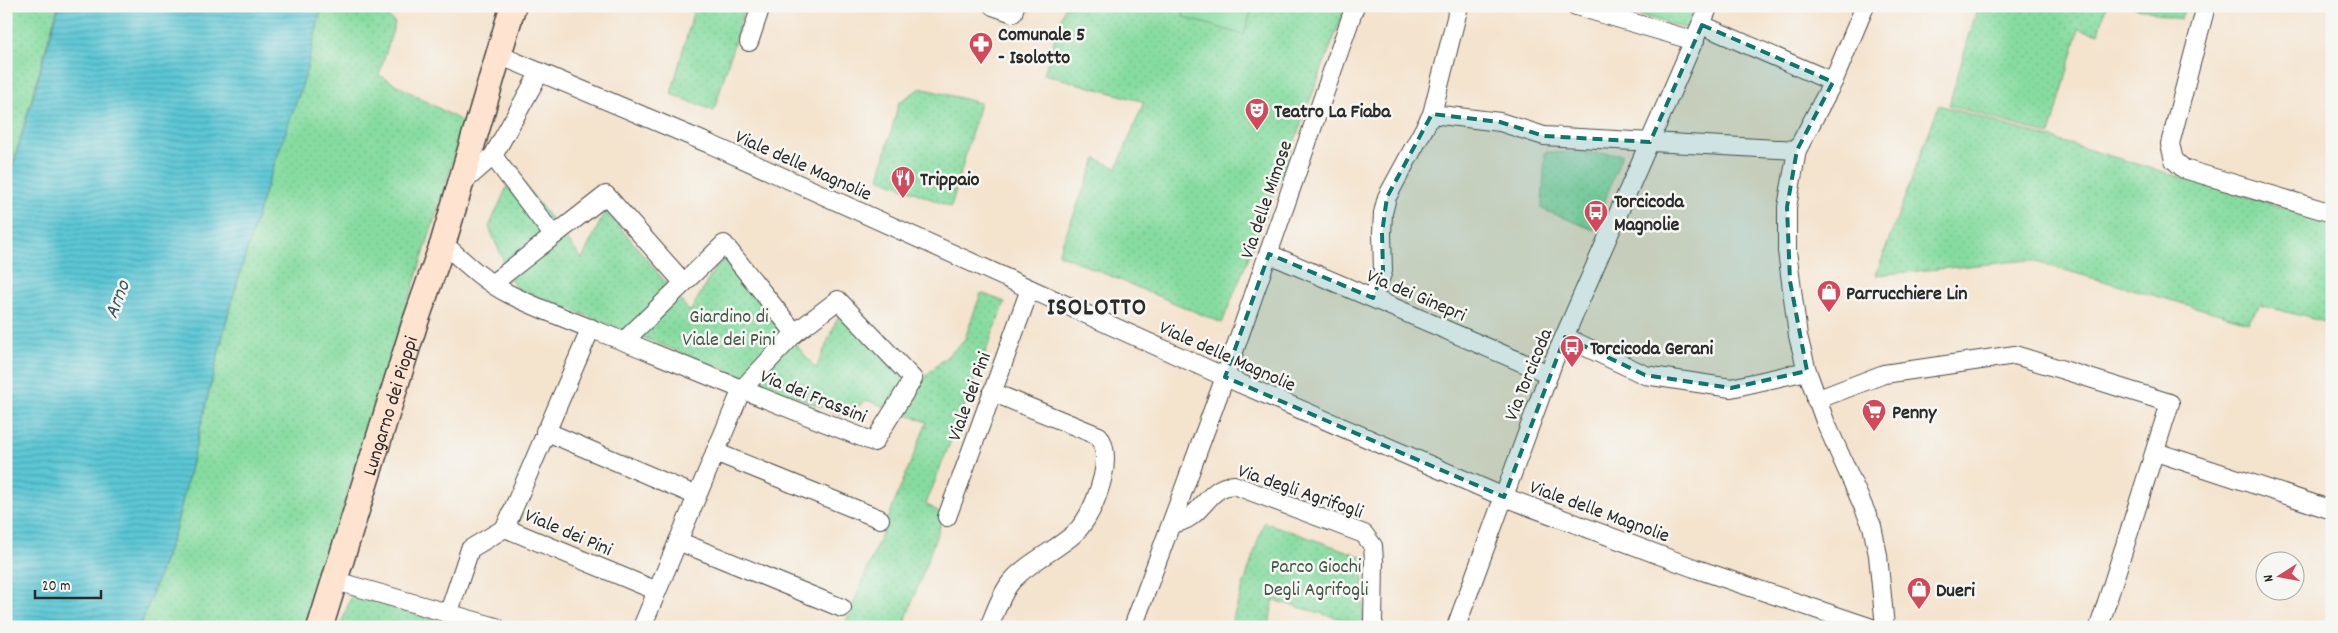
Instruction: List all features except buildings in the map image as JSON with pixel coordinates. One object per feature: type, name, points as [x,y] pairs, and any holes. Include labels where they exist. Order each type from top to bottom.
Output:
[{"type":"street","name":"Lungarno dei Pioppi","points":[[320,627],[336,581],[414,326],[443,243],[513,6]]},
{"type":"street","points":[[749,42],[761,6]]},
{"type":"street","points":[[992,6],[1013,13],[1015,6]]},
{"type":"street","name":"Via delle Mimose","points":[[1225,378],[1355,6]]},
{"type":"street","points":[[1373,298],[1383,271],[1382,226],[1388,197],[1432,114],[1460,6]]},
{"type":"street","points":[[1576,6],[1698,33],[1833,82]]},
{"type":"street","name":"Via Torcicoda","points":[[1456,627],[1549,374],[1710,6]]},
{"type":"street","points":[[1865,6],[1833,82],[1797,150],[1788,207],[1787,251],[1798,336],[1806,370],[1816,400],[1872,526],[1878,555],[1885,627]]},
{"type":"street","points":[[2206,6],[2170,144],[2174,160],[2184,169],[2332,213]]},
{"type":"street","name":"Viale delle Magnolie","points":[[499,56],[720,149],[1225,378],[1504,497],[1694,568],[1870,627]]},
{"type":"street","points":[[460,185],[494,156],[540,72]]},
{"type":"street","points":[[1432,114],[1500,122],[1544,136],[1797,150]]},
{"type":"street","points":[[494,156],[553,235]]},
{"type":"street","points":[[493,283],[606,194],[683,282]]},
{"type":"street","name":"Via dei Frassini","points":[[443,243],[508,293],[590,328],[874,442],[913,379],[838,300],[795,333],[742,389]]},
{"type":"street","points":[[624,341],[724,244],[795,333]]},
{"type":"street","name":"Via dei Ginepri","points":[[1269,254],[1549,374]]},
{"type":"street","name":"Viale dei Pini","points":[[947,517],[1030,289]]},
{"type":"street","name":"Viale dei Pini","points":[[590,328],[505,528],[657,591]]},
{"type":"street","points":[[1565,337],[1645,375],[1731,388],[1806,370]]},
{"type":"street","points":[[1816,400],[1884,374],[2015,356],[2170,402],[2156,452],[2099,627]]},
{"type":"street","points":[[1133,627],[1225,378]]},
{"type":"street","points":[[642,627],[742,389]]},
{"type":"street","points":[[990,627],[1009,583],[1023,570],[1074,534],[1084,523],[1100,489],[1105,451],[1099,436],[992,392]]},
{"type":"street","points":[[546,431],[697,496]]},
{"type":"street","points":[[715,452],[880,519]]},
{"type":"street","points":[[2156,452],[2332,510]]},
{"type":"street","name":"Via degli Agrifogli","points":[[1172,523],[1180,523],[1193,516],[1216,490],[1224,486],[1234,485],[1364,534],[1373,546],[1374,553],[1373,624],[1375,627]]},
{"type":"street","points":[[449,612],[470,549],[505,528]]},
{"type":"street","points":[[678,540],[842,608]]},
{"type":"street","points":[[336,581],[496,627]]},
{"type":"highlighted area","points":[[1702,25],[1833,82],[1797,150],[1787,207],[1790,281],[1807,371],[1731,388],[1645,375],[1565,337],[1504,497],[1225,377],[1269,254],[1373,298],[1383,271],[1382,233],[1387,197],[1432,114],[1500,122],[1544,136],[1650,142]]},
{"type":"green space","points":[[6,6],[58,6],[6,189]]},
{"type":"green space","points":[[322,6],[362,7],[380,12],[388,17],[395,23],[379,75],[465,123],[305,627],[140,627],[175,531],[229,311],[263,197],[304,80]]},
{"type":"green space","points":[[695,6],[745,6],[714,111],[671,94]]},
{"type":"green space","points":[[1065,6],[1346,6],[1281,177],[1222,323],[1058,254],[1096,159],[1117,168],[1144,102],[1044,74]]},
{"type":"green space","points":[[1186,6],[1253,6],[1244,35],[1183,17]]},
{"type":"green space","points":[[1606,6],[1696,6],[1688,29]]},
{"type":"green space","points":[[1978,6],[2106,6],[2099,34],[2079,29],[2050,135],[1949,105]]},
{"type":"green space","points":[[2131,6],[2185,6],[2181,20]]},
{"type":"green space","points":[[921,88],[980,103],[951,207],[879,178],[899,102]]},
{"type":"green space","points":[[1939,105],[2332,222],[2332,324],[2260,305],[2248,322],[2029,260],[1876,275]]},
{"type":"green space","points":[[1545,152],[1622,154],[1594,230],[1542,209]]},
{"type":"green space","name":"Giardino di Viale dei Pini","points":[[514,171],[582,259],[606,210],[690,312],[723,254],[816,369],[840,312],[912,388],[964,341],[981,293],[1005,302],[926,504],[944,515],[903,627],[844,627],[927,422],[866,400],[845,416],[515,288],[489,227]]},
{"type":"green space","name":"Parco Giochi Degli Agrifogli","points":[[1264,522],[1363,557],[1363,625],[1273,600],[1269,627],[1230,627]]},
{"type":"green space","points":[[352,594],[459,627],[340,627]]},
{"type":"water","name":"Arno","points":[[59,6],[322,6],[304,80],[263,197],[229,310],[175,531],[140,627],[6,627],[6,190]]},
{"type":"place","name":"Comunale 5 - Isolotto","points":[[981,65]]},
{"type":"place","name":"Teatro La Fiaba","points":[[1257,131]]},
{"type":"place","name":"Trippaio","points":[[903,199]]},
{"type":"place","name":"Torcicoda Magnolie","points":[[1596,233]]},
{"type":"place","name":"Parrucchiere Lin","points":[[1829,313]]},
{"type":"place","name":"Torcicoda Gerani","points":[[1572,368]]},
{"type":"place","name":"Penny","points":[[1874,432]]},
{"type":"place","name":"Dueri","points":[[1919,610]]},
{"type":"district","name":"ISOLOTTO","points":[[1097,305]]}]
